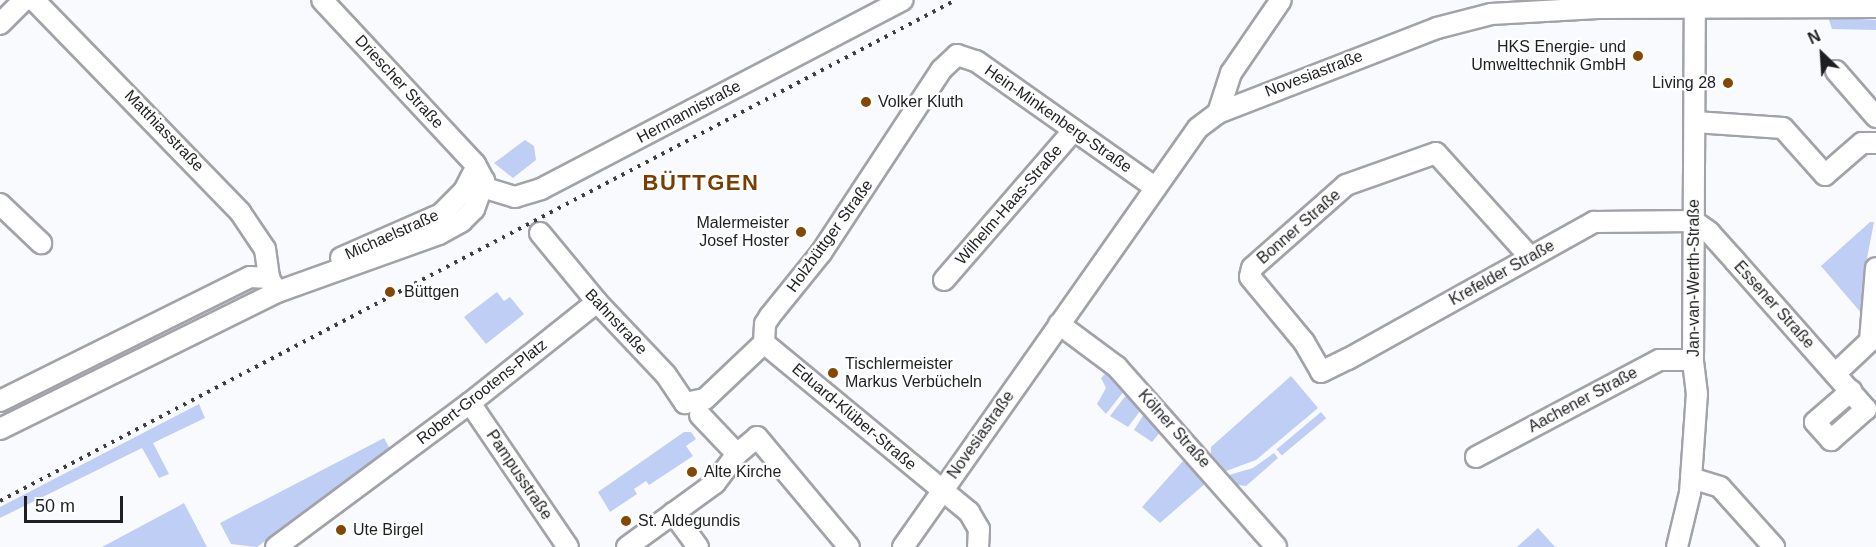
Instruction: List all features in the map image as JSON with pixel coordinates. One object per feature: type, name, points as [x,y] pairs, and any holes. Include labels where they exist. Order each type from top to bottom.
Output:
[{"type":"street","points":[[0,24],[24,0]]},
{"type":"street","name":"Matthiasstraße","points":[[34,0],[240,212],[265,249],[273,285]]},
{"type":"street","name":"Driescher Straße","points":[[322,0],[475,164],[483,178],[476,186]]},
{"type":"street","name":"Hermannistraße","points":[[476,186],[515,197],[542,189],[903,0]]},
{"type":"street","points":[[1218,113],[1231,73],[1281,0]]},
{"type":"street","name":"Novesiastraße","points":[[903,547],[1198,128],[1218,113],[1435,29],[1508,6],[1876,7]]},
{"type":"street","name":"Jan-van-Werth-Straße","points":[[1677,547],[1691,478],[1697,394],[1693,360],[1695,7]]},
{"type":"street","name":"Hein-Minkenberg-Straße","points":[[957,56],[976,61],[1156,188]]},
{"type":"street","name":"Holzbüttger Straße","points":[[764,343],[770,316],[822,253],[940,70],[957,56]]},
{"type":"street","points":[[1836,71],[1876,117]]},
{"type":"street","points":[[1695,122],[1783,128],[1825,175],[1862,143],[1876,143]]},
{"type":"street","name":"Wilhelm-Haas-Straße","points":[[944,280],[1074,129]]},
{"type":"street","name":"Bonner Straße","points":[[1321,372],[1304,342],[1250,277],[1252,268],[1346,185],[1436,153],[1530,257]]},
{"type":"street","name":"Michaelstraße","points":[[0,429],[273,285],[300,282],[445,231],[469,215],[476,186]]},
{"type":"street","points":[[0,204],[41,243]]},
{"type":"street","name":"Krefelder Straße","points":[[1321,372],[1598,221],[1694,221]]},
{"type":"street","name":"Essener Straße","points":[[1694,221],[1709,232],[1851,392]]},
{"type":"street","name":"Bahnstraße","points":[[540,233],[597,302],[666,375],[681,400],[697,409],[736,454]]},
{"type":"street","points":[[1835,374],[1870,341],[1876,268]]},
{"type":"street","name":"Michaelstraße","points":[[0,401],[250,277],[273,285]]},
{"type":"street","name":"Robert-Grootens-Platz","points":[[276,547],[470,403],[597,302]]},
{"type":"street","name":"Kölner Straße","points":[[1059,324],[1117,367],[1276,547]]},
{"type":"street","points":[[697,409],[764,343]]},
{"type":"street","name":"Eduard-Klüber-Straße","points":[[764,343],[974,518],[979,529],[978,547]]},
{"type":"street","name":"Aachener Straße","points":[[1476,457],[1659,360],[1693,360]]},
{"type":"street","name":"Pampusstraße","points":[[470,403],[568,547]]},
{"type":"street","points":[[627,547],[715,483],[736,454],[757,437],[849,547]]},
{"type":"street","points":[[1691,478],[1720,487],[1774,547]]},
{"type":"street","points":[[673,513],[698,547]]},
{"type":"shaded area","points":[[1828,17],[1876,20],[1876,30],[1832,29]]},
{"type":"shaded area","points":[[525,140],[534,146],[536,160],[513,178],[494,163]]},
{"type":"shaded area","points":[[1870,222],[1874,222],[1864,274],[1868,321],[1821,266]]},
{"type":"shaded area","points":[[497,292],[504,301],[510,297],[524,314],[486,344],[464,317]]},
{"type":"shaded area","points":[[1107,372],[1124,391],[1106,414],[1097,404],[1106,388],[1101,378]]},
{"type":"shaded area","points":[[1291,376],[1318,408],[1256,460],[1226,471],[1211,454],[1211,447]]},
{"type":"shaded area","points":[[1127,394],[1141,410],[1128,427],[1110,416]]},
{"type":"shaded area","points":[[199,404],[205,418],[153,443],[169,474],[159,478],[142,448],[0,518],[0,507]]},
{"type":"shaded area","points":[[1321,412],[1326,418],[1282,455],[1277,449]]},
{"type":"shaded area","points":[[1144,414],[1161,431],[1152,442],[1134,430]]},
{"type":"shaded area","points":[[684,432],[691,432],[696,439],[686,446],[693,456],[649,485],[646,481],[634,489],[637,494],[610,512],[598,492]]},
{"type":"shaded area","points":[[384,438],[390,449],[257,547],[231,544],[220,523]]},
{"type":"shaded area","points":[[1274,453],[1278,458],[1246,486],[1238,485],[1229,475],[1253,468]]},
{"type":"shaded area","points":[[1183,461],[1207,482],[1160,523],[1142,507]]},
{"type":"shaded area","points":[[184,503],[207,547],[102,547],[175,508]]},
{"type":"shaded area","points":[[1538,528],[1555,547],[1517,547]]},
{"type":"railway","points":[[0,501],[956,0]]},
{"type":"place","name":"HKS Energie- und Umwelttechnik GmbH","points":[[1638,56]]},
{"type":"place","name":"Living 28","points":[[1728,83]]},
{"type":"place","name":"Volker Kluth","points":[[866,102]]},
{"type":"place","name":"Malermeister Josef Hoster","points":[[801,232]]},
{"type":"place","name":"Büttgen","points":[[390,292]]},
{"type":"place","name":"Tischlermeister Markus Verbücheln","points":[[833,373]]},
{"type":"place","name":"Alte Kirche","points":[[692,472]]},
{"type":"place","name":"St. Aldegundis","points":[[626,521]]},
{"type":"place","name":"Ute Birgel","points":[[341,530]]},
{"type":"district","name":"BÜTTGEN","points":[[701,183]]}]
